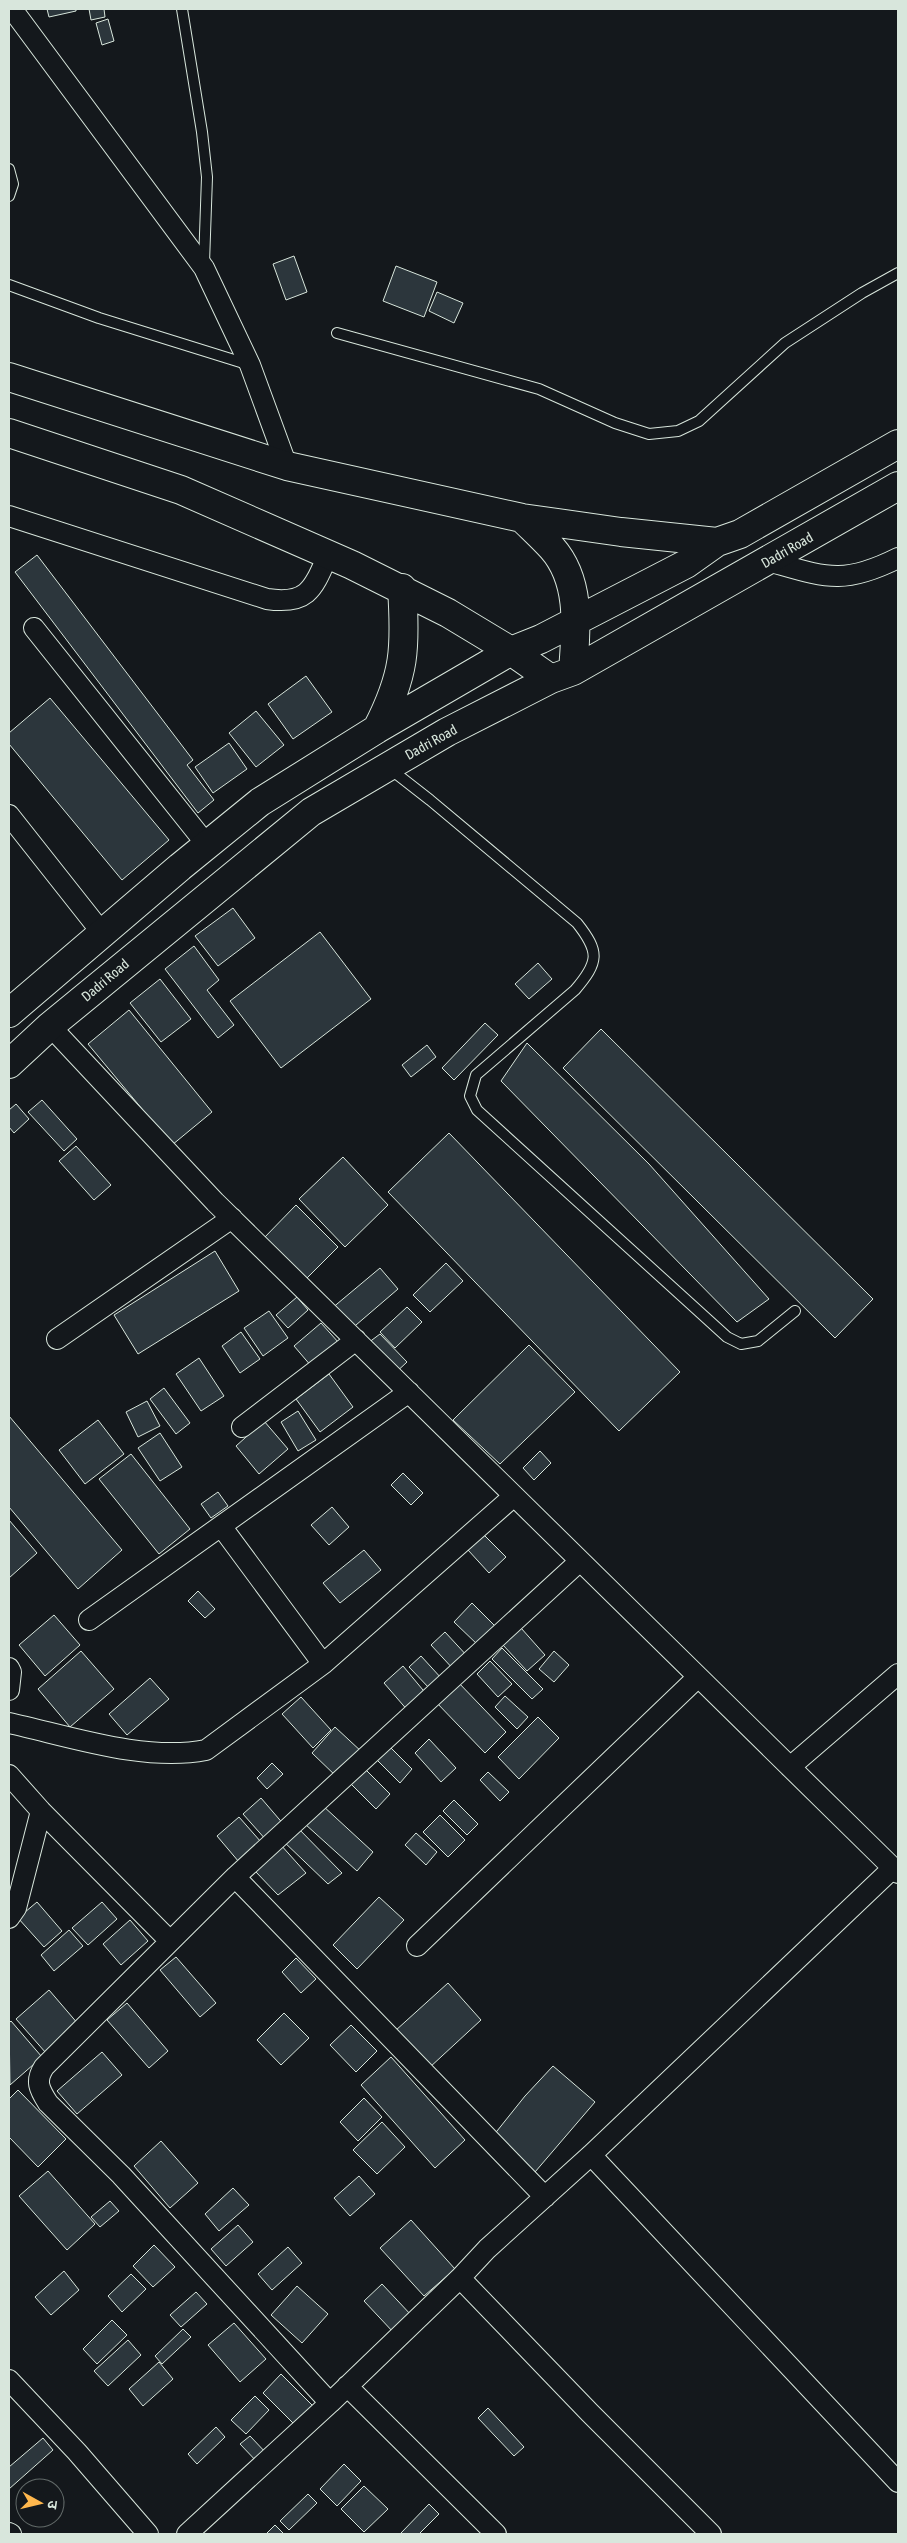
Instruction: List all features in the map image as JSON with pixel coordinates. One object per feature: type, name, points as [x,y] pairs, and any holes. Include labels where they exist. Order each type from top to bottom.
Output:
[{"type":"main road","points":[[9,377],[287,466],[522,518],[621,532],[729,538]]},
{"type":"main road","points":[[9,433],[181,490],[402,588],[511,651],[562,675],[576,621],[574,593],[566,571],[554,549],[522,518]]},
{"type":"main road","points":[[9,1013],[260,802],[377,728],[511,651],[576,621],[686,564],[898,444]]},
{"type":"main road","name":"Dadri Road","points":[[9,1064],[50,1026],[311,812],[447,732],[562,675],[768,561],[898,486]]},
{"type":"main road","points":[[377,728],[393,697],[402,668],[405,629],[402,588]]},
{"type":"street","points":[[12,9],[204,268],[250,365],[287,466]]},
{"type":"street","points":[[9,516],[268,598],[286,602],[304,597],[317,580],[328,555]]},
{"type":"street","points":[[768,561],[824,576],[846,577],[871,571],[898,558]]},
{"type":"street","points":[[34,628],[207,845]]},
{"type":"street","points":[[9,814],[104,934]]},
{"type":"street","points":[[50,1026],[232,1218],[896,1870],[487,2250],[330,2403],[187,2534]]},
{"type":"street","points":[[57,1339],[232,1218]]},
{"type":"street","points":[[242,1427],[356,1340]]},
{"type":"street","points":[[89,1620],[409,1392]]},
{"type":"street","points":[[9,1722],[108,1745],[160,1753],[187,1754],[206,1750],[323,1664],[514,1496]]},
{"type":"street","points":[[221,1526],[323,1664]]},
{"type":"street","points":[[330,2403],[121,2175],[48,2103],[40,2092],[37,2081],[44,2066],[169,1940],[235,1877],[580,1561]]},
{"type":"street","points":[[9,1668],[11,1672],[9,1690]]},
{"type":"street","points":[[790,1767],[898,1674]]},
{"type":"street","points":[[416,1946],[698,1677]]},
{"type":"street","points":[[9,1775],[41,1811],[169,1940]]},
{"type":"street","points":[[9,1918],[16,1908],[41,1811]]},
{"type":"street","points":[[235,1877],[545,2197]]},
{"type":"street","points":[[591,2155],[898,2482]]},
{"type":"street","points":[[460,2278],[711,2534]]},
{"type":"street","points":[[9,2380],[90,2466],[148,2534]]},
{"type":"street","points":[[347,2386],[496,2534]]},
{"type":"lane","points":[[182,9],[202,132],[207,178],[204,268]]},
{"type":"lane","points":[[9,169],[13,184],[9,196]]},
{"type":"lane","points":[[337,333],[540,389],[614,424],[649,434],[678,431],[699,421],[785,343],[862,293],[898,273]]},
{"type":"lane","points":[[9,285],[99,318],[250,365]]},
{"type":"lane","points":[[387,767],[430,800],[577,923],[589,938],[595,955],[589,974],[575,990],[476,1075],[471,1086],[473,1105],[726,1337],[742,1344],[758,1341],[795,1311]]},
{"type":"building","points":[[47,9],[76,9],[76,11],[49,17]]},
{"type":"building","points":[[89,9],[104,9],[105,17],[91,20]]},
{"type":"building","points":[[108,19],[114,41],[102,45],[96,23]]},
{"type":"building","points":[[294,256],[307,292],[286,300],[273,264]]},
{"type":"building","points":[[396,266],[437,282],[424,317],[383,301]]},
{"type":"building","points":[[437,292],[463,303],[454,323],[429,311]]},
{"type":"building","points":[[37,555],[193,760],[187,765],[214,800],[198,813],[15,572]]},
{"type":"building","points":[[306,676],[332,712],[293,739],[268,704]]},
{"type":"building","points":[[50,698],[169,840],[122,880],[9,744],[9,733]]},
{"type":"building","points":[[256,711],[284,745],[256,767],[229,733]]},
{"type":"building","points":[[229,743],[247,769],[213,793],[195,767]]},
{"type":"building","points":[[233,908],[255,938],[218,966],[195,936]]},
{"type":"building","points":[[320,932],[371,999],[281,1068],[230,1001]]},
{"type":"building","points":[[194,946],[219,980],[207,990],[234,1025],[218,1038],[165,969]]},
{"type":"building","points":[[538,963],[552,979],[529,999],[515,984]]},
{"type":"building","points":[[160,979],[191,1019],[161,1042],[130,1003]]},
{"type":"building","points":[[129,1010],[212,1112],[172,1145],[88,1044]]},
{"type":"building","points":[[485,1023],[498,1035],[454,1080],[442,1068]]},
{"type":"building","points":[[601,1029],[873,1299],[835,1338],[563,1068]]},
{"type":"building","points":[[527,1043],[649,1164],[769,1299],[737,1322],[501,1081]]},
{"type":"building","points":[[427,1045],[436,1057],[411,1077],[402,1065]]},
{"type":"building","points":[[42,1100],[77,1139],[64,1151],[28,1112]]},
{"type":"building","points":[[16,1104],[29,1119],[14,1133],[9,1127],[9,1110]]},
{"type":"building","points":[[449,1133],[680,1372],[619,1431],[388,1192]]},
{"type":"building","points":[[76,1146],[111,1185],[94,1200],[59,1161]]},
{"type":"building","points":[[343,1157],[388,1205],[345,1247],[299,1199]]},
{"type":"building","points":[[296,1205],[338,1247],[304,1281],[263,1239]]},
{"type":"building","points":[[215,1251],[239,1291],[138,1354],[114,1315]]},
{"type":"building","points":[[446,1263],[463,1281],[430,1312],[413,1295]]},
{"type":"building","points":[[380,1268],[398,1289],[349,1331],[331,1309]]},
{"type":"building","points":[[297,1297],[308,1310],[288,1328],[276,1315]]},
{"type":"building","points":[[407,1307],[422,1322],[395,1348],[380,1332]]},
{"type":"building","points":[[269,1311],[288,1338],[263,1356],[244,1328]]},
{"type":"building","points":[[321,1323],[339,1343],[312,1367],[294,1346]]},
{"type":"building","points":[[241,1332],[260,1359],[240,1373],[222,1346]]},
{"type":"building","points":[[380,1334],[407,1362],[392,1376],[364,1346]]},
{"type":"building","points":[[529,1345],[575,1392],[500,1464],[453,1420]]},
{"type":"building","points":[[199,1358],[224,1396],[201,1411],[176,1374]]},
{"type":"building","points":[[329,1374],[353,1407],[320,1432],[296,1399]]},
{"type":"building","points":[[164,1388],[190,1423],[176,1434],[150,1399]]},
{"type":"building","points":[[147,1401],[160,1426],[138,1437],[126,1412]]},
{"type":"building","points":[[298,1411],[316,1440],[298,1451],[281,1422]]},
{"type":"building","points":[[9,1416],[122,1550],[78,1589],[9,1507]]},
{"type":"building","points":[[98,1420],[124,1454],[85,1484],[59,1450]]},
{"type":"building","points":[[264,1421],[288,1449],[259,1474],[236,1446]]},
{"type":"building","points":[[160,1433],[182,1467],[160,1481],[138,1448]]},
{"type":"building","points":[[540,1451],[551,1463],[534,1480],[523,1468]]},
{"type":"building","points":[[131,1454],[190,1529],[159,1554],[99,1479]]},
{"type":"building","points":[[403,1473],[423,1493],[411,1505],[391,1485]]},
{"type":"building","points":[[218,1492],[228,1506],[211,1518],[201,1504]]},
{"type":"building","points":[[332,1507],[349,1527],[329,1545],[311,1525]]},
{"type":"building","points":[[9,1520],[37,1553],[9,1578]]},
{"type":"building","points":[[484,1535],[506,1557],[489,1573],[468,1550]]},
{"type":"building","points":[[364,1550],[381,1570],[340,1603],[323,1583]]},
{"type":"building","points":[[198,1591],[215,1609],[205,1618],[188,1601]]},
{"type":"building","points":[[472,1603],[497,1628],[479,1646],[454,1622]]},
{"type":"building","points":[[54,1615],[80,1645],[45,1676],[19,1645]]},
{"type":"building","points":[[521,1628],[545,1655],[527,1671],[503,1645]]},
{"type":"building","points":[[445,1632],[469,1658],[455,1671],[431,1645]]},
{"type":"building","points":[[502,1648],[543,1689],[532,1699],[492,1659]]},
{"type":"building","points":[[81,1651],[114,1689],[70,1727],[38,1689]]},
{"type":"building","points":[[554,1651],[569,1665],[554,1682],[539,1669]]},
{"type":"building","points":[[421,1656],[442,1679],[431,1690],[409,1667]]},
{"type":"building","points":[[490,1661],[512,1684],[498,1697],[477,1674]]},
{"type":"building","points":[[403,1666],[428,1696],[409,1712],[384,1683]]},
{"type":"building","points":[[150,1678],[169,1699],[127,1735],[109,1714]]},
{"type":"building","points":[[456,1680],[506,1732],[485,1753],[435,1701]]},
{"type":"building","points":[[505,1696],[528,1717],[517,1729],[495,1707]]},
{"type":"building","points":[[301,1697],[331,1730],[313,1748],[282,1714]]},
{"type":"building","points":[[538,1717],[559,1738],[519,1779],[498,1757]]},
{"type":"building","points":[[335,1727],[363,1753],[338,1778],[312,1753]]},
{"type":"building","points":[[429,1739],[456,1768],[441,1782],[415,1753]]},
{"type":"building","points":[[387,1744],[412,1769],[400,1783],[374,1757]]},
{"type":"building","points":[[272,1763],[283,1774],[267,1789],[257,1778]]},
{"type":"building","points":[[364,1768],[390,1794],[376,1809],[350,1783]]},
{"type":"building","points":[[488,1772],[509,1792],[500,1801],[480,1780]]},
{"type":"building","points":[[261,1798],[285,1826],[267,1841],[243,1814]]},
{"type":"building","points":[[454,1800],[478,1824],[467,1835],[443,1811]]},
{"type":"building","points":[[322,1805],[373,1852],[357,1871],[305,1824]]},
{"type":"building","points":[[440,1815],[465,1840],[448,1857],[423,1832]]},
{"type":"building","points":[[239,1817],[261,1842],[239,1862],[217,1836]]},
{"type":"building","points":[[295,1825],[342,1873],[328,1884],[281,1839]]},
{"type":"building","points":[[416,1833],[437,1852],[426,1865],[405,1845]]},
{"type":"building","points":[[280,1844],[306,1873],[278,1895],[255,1871]]},
{"type":"building","points":[[379,1897],[404,1920],[357,1969],[333,1945]]},
{"type":"building","points":[[37,1902],[62,1931],[44,1947],[18,1918]]},
{"type":"building","points":[[102,1902],[117,1919],[88,1945],[72,1928]]},
{"type":"building","points":[[130,1920],[148,1941],[121,1965],[103,1944]]},
{"type":"building","points":[[69,1930],[83,1946],[54,1971],[41,1955]]},
{"type":"building","points":[[176,1957],[216,2003],[200,2017],[160,1970]]},
{"type":"building","points":[[296,1958],[316,1979],[301,1993],[282,1972]]},
{"type":"building","points":[[448,1983],[481,2020],[429,2068],[395,2031]]},
{"type":"building","points":[[49,1990],[79,2025],[46,2053],[16,2019]]},
{"type":"building","points":[[127,2003],[168,2051],[149,2068],[107,2020]]},
{"type":"building","points":[[284,2013],[309,2038],[281,2065],[257,2040]]},
{"type":"building","points":[[11,2021],[42,2057],[10,2085],[9,2023]]},
{"type":"building","points":[[351,2025],[377,2051],[356,2072],[330,2045]]},
{"type":"building","points":[[102,2052],[122,2075],[77,2114],[57,2091]]},
{"type":"building","points":[[391,2057],[465,2140],[435,2168],[361,2085]]},
{"type":"building","points":[[553,2066],[595,2102],[535,2172],[493,2136],[525,2096]]},
{"type":"building","points":[[18,2090],[66,2139],[38,2167],[9,2137],[9,2099]]},
{"type":"building","points":[[364,2098],[382,2117],[358,2141],[340,2122]]},
{"type":"building","points":[[382,2122],[405,2147],[377,2174],[353,2150]]},
{"type":"building","points":[[161,2141],[198,2183],[170,2208],[134,2166]]},
{"type":"building","points":[[48,2171],[95,2224],[67,2250],[19,2196]]},
{"type":"building","points":[[359,2176],[375,2194],[350,2216],[334,2198]]},
{"type":"building","points":[[233,2188],[249,2205],[219,2231],[205,2214]]},
{"type":"building","points":[[110,2201],[119,2211],[100,2227],[91,2217]]},
{"type":"building","points":[[411,2220],[455,2269],[424,2296],[380,2248]]},
{"type":"building","points":[[238,2225],[253,2242],[226,2266],[211,2249]]},
{"type":"building","points":[[154,2245],[175,2267],[153,2287],[133,2266]]},
{"type":"building","points":[[288,2247],[302,2263],[272,2290],[258,2274]]},
{"type":"building","points":[[64,2271],[79,2290],[51,2315],[35,2297]]},
{"type":"building","points":[[131,2274],[146,2289],[122,2312],[108,2296]]},
{"type":"building","points":[[382,2284],[412,2316],[394,2333],[364,2301]]},
{"type":"building","points":[[297,2286],[328,2314],[302,2343],[271,2315]]},
{"type":"building","points":[[196,2292],[207,2304],[181,2327],[170,2315]]},
{"type":"building","points":[[112,2320],[127,2335],[97,2364],[83,2349]]},
{"type":"building","points":[[234,2323],[266,2359],[240,2382],[208,2345]]},
{"type":"building","points":[[183,2329],[191,2337],[162,2364],[155,2356]]},
{"type":"building","points":[[128,2340],[141,2355],[108,2386],[94,2371]]},
{"type":"building","points":[[159,2362],[173,2379],[143,2406],[129,2389]]},
{"type":"building","points":[[281,2374],[315,2408],[297,2427],[263,2393]]},
{"type":"building","points":[[255,2396],[269,2410],[246,2434],[231,2420]]},
{"type":"building","points":[[488,2408],[524,2447],[514,2456],[478,2418]]},
{"type":"building","points":[[216,2427],[225,2437],[197,2464],[188,2454]]},
{"type":"building","points":[[250,2436],[268,2455],[259,2464],[240,2444]]},
{"type":"building","points":[[43,2438],[53,2450],[21,2478],[15,2478],[15,2484],[9,2489],[9,2467]]},
{"type":"building","points":[[344,2464],[361,2481],[337,2506],[320,2489]]},
{"type":"building","points":[[364,2486],[388,2509],[364,2532],[341,2509]]},
{"type":"building","points":[[308,2494],[317,2503],[289,2530],[280,2521]]},
{"type":"building","points":[[429,2504],[439,2514],[419,2534],[401,2533]]},
{"type":"building","points":[[275,2525],[284,2534],[266,2534]]}]
